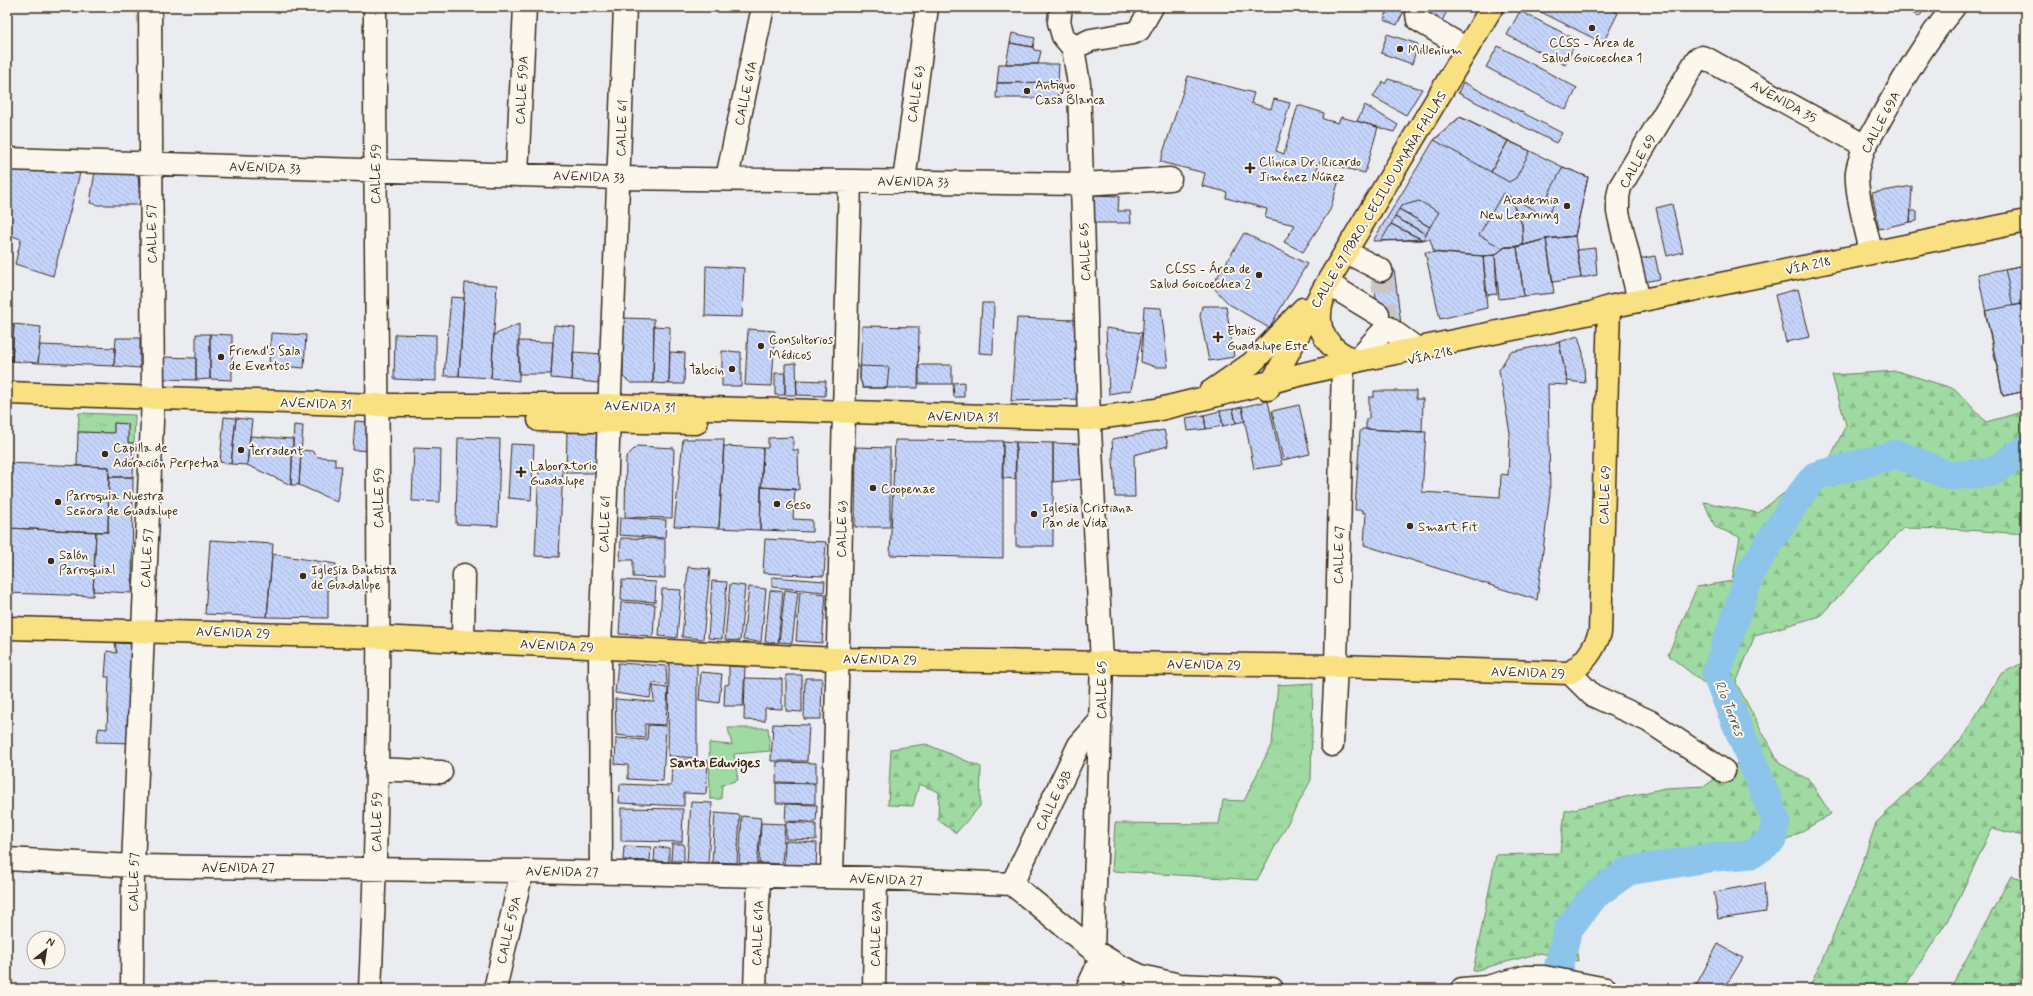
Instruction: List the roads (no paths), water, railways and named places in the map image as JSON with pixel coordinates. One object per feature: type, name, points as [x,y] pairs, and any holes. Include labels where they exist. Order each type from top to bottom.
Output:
[{"type":"main road","name":"CALLE 67 PBRO. CECILIO UMAÑA FALLAS","points":[[1269,385],[1327,283],[1492,7]]},
{"type":"main road","name":"VÍA 218","points":[[1269,385],[1347,367],[1416,348],[2025,219]]},
{"type":"main road","points":[[1327,283],[1320,307],[1320,325],[1327,342],[1339,354],[1347,367]]},
{"type":"main road","points":[[1198,400],[1252,363],[1269,347],[1327,283]]},
{"type":"main road","name":"VÍA 218","points":[[1347,367],[1551,330],[1567,325],[1600,310]]},
{"type":"main road","name":"CALLE 69","points":[[1570,673],[1582,664],[1593,651],[1600,633],[1600,310]]},
{"type":"main road","name":"AVENIDA 31","points":[[7,407],[153,404],[1090,424],[1159,418],[1269,385]]},
{"type":"main road","name":"AVENIDA 31","points":[[1090,424],[1269,385]]},
{"type":"main road","name":"AVENIDA 31","points":[[7,393],[153,404]]},
{"type":"main road","name":"AVENIDA 29","points":[[7,628],[377,636],[838,659],[1336,666],[1570,673]]},
{"type":"street","name":"CALLE 57","points":[[132,989],[133,866],[142,630],[153,404],[150,7]]},
{"type":"street","name":"CALLE 59","points":[[370,989],[376,868],[378,410],[374,171],[375,7]]},
{"type":"street","name":"CALLE 59A","points":[[517,174],[525,7]]},
{"type":"street","name":"CALLE 61","points":[[600,872],[600,647],[625,7]]},
{"type":"street","name":"CALLE 61A","points":[[727,178],[763,7]]},
{"type":"street","name":"CALLE 63","points":[[904,181],[927,7]]},
{"type":"street","points":[[1061,7],[1059,22],[1063,36],[1073,48],[1091,40],[1133,33],[1139,30],[1152,7]]},
{"type":"street","points":[[1416,7],[1418,20],[1467,49]]},
{"type":"street","name":"CALLE 69A","points":[[1871,252],[1857,184],[1857,173],[1865,146],[1932,32],[1954,7]]},
{"type":"street","name":"CALLE 65","points":[[1073,48],[1079,84],[1090,424],[1102,662],[1101,720],[1105,958],[1107,989]]},
{"type":"street","name":"AVENIDA 35","points":[[1702,57],[1865,146]]},
{"type":"street","name":"CALLE 69","points":[[1639,300],[1618,212],[1620,187],[1697,59],[1702,57]]},
{"type":"street","name":"AVENIDA 33","points":[[7,159],[619,178],[727,178],[1082,184],[1170,179]]},
{"type":"street","name":"CALLE 63","points":[[832,878],[850,181]]},
{"type":"street","points":[[1346,252],[1381,270]]},
{"type":"street","points":[[1327,283],[1378,314]]},
{"type":"street","name":"CALLE 67","points":[[1332,745],[1347,367]]},
{"type":"street","points":[[463,641],[464,575]]},
{"type":"street","name":"AVENIDA 29","points":[[1570,673],[1592,695],[1649,721],[1724,770]]},
{"type":"street","name":"CALLE 63B","points":[[1012,884],[1079,745],[1101,720]]},
{"type":"street","points":[[376,769],[441,772]]},
{"type":"street","name":"AVENIDA 27","points":[[7,859],[133,866],[522,870],[876,878],[1012,884]]},
{"type":"street","name":"CALLE 59A","points":[[495,989],[522,870]]},
{"type":"street","name":"CALLE 61A","points":[[755,989],[759,876]]},
{"type":"street","name":"CALLE 63A","points":[[874,989],[876,878]]},
{"type":"street","points":[[1012,884],[1105,958],[1141,976],[1179,985],[1272,989]]},
{"type":"street","name":"CALLE 65","points":[[1087,989],[1105,958]]},
{"type":"street","points":[[1462,989],[1487,987],[1525,977],[1544,978],[1603,988]]},
{"type":"street","points":[[357,989],[370,989]]},
{"type":"waterway","name":"Río Torres","points":[[1562,989],[1559,964],[1568,929],[1595,895],[1628,871],[1715,857],[1752,854],[1772,840],[1776,820],[1716,674],[1751,571],[1798,498],[1815,476],[1897,454],[1950,476],[1992,472],[2026,449]]},
{"type":"tunnel","points":[[1381,270],[1387,327]]},
{"type":"place","name":"CCSS - Área de Salud Goicoechea 1","points":[[1592,28]]},
{"type":"place","name":"Millenium","points":[[1400,49]]},
{"type":"place","name":"Antiguo Casa Blanca","points":[[1027,91]]},
{"type":"place","name":"Clínica Dr. Ricardo Jiménez Núñez","points":[[1250,168]]},
{"type":"place","name":"Academia New Learning","points":[[1567,206]]},
{"type":"place","name":"CCSS - Área de Salud Goicoechea 2","points":[[1259,275]]},
{"type":"place","name":"Ebais Guadalupe Este","points":[[1218,337]]},
{"type":"place","name":"Consultorios Médicos","points":[[761,346]]},
{"type":"place","name":"Friend's Sala de Eventos","points":[[221,357]]},
{"type":"place","name":"Tabcin","points":[[732,369]]},
{"type":"place","name":"Terradent","points":[[241,450]]},
{"type":"place","name":"Capilla de Adoración Perpetua","points":[[105,454]]},
{"type":"place","name":"Laboratorio Guadalupe","points":[[521,472]]},
{"type":"place","name":"Coopenae","points":[[873,488]]},
{"type":"place","name":"Parroquia Nuestra Señora de Guadalupe","points":[[58,502]]},
{"type":"place","name":"Geso","points":[[777,504]]},
{"type":"place","name":"Iglesia Cristiana Pan de Vida","points":[[1034,514]]},
{"type":"place","name":"Smart Fit","points":[[1410,526]]},
{"type":"place","name":"Salón Parroquial","points":[[51,561]]},
{"type":"place","name":"Iglesia Bautista de Guadalupe","points":[[303,576]]},
{"type":"district","name":"Santa Eduviges","points":[[715,762]]}]
